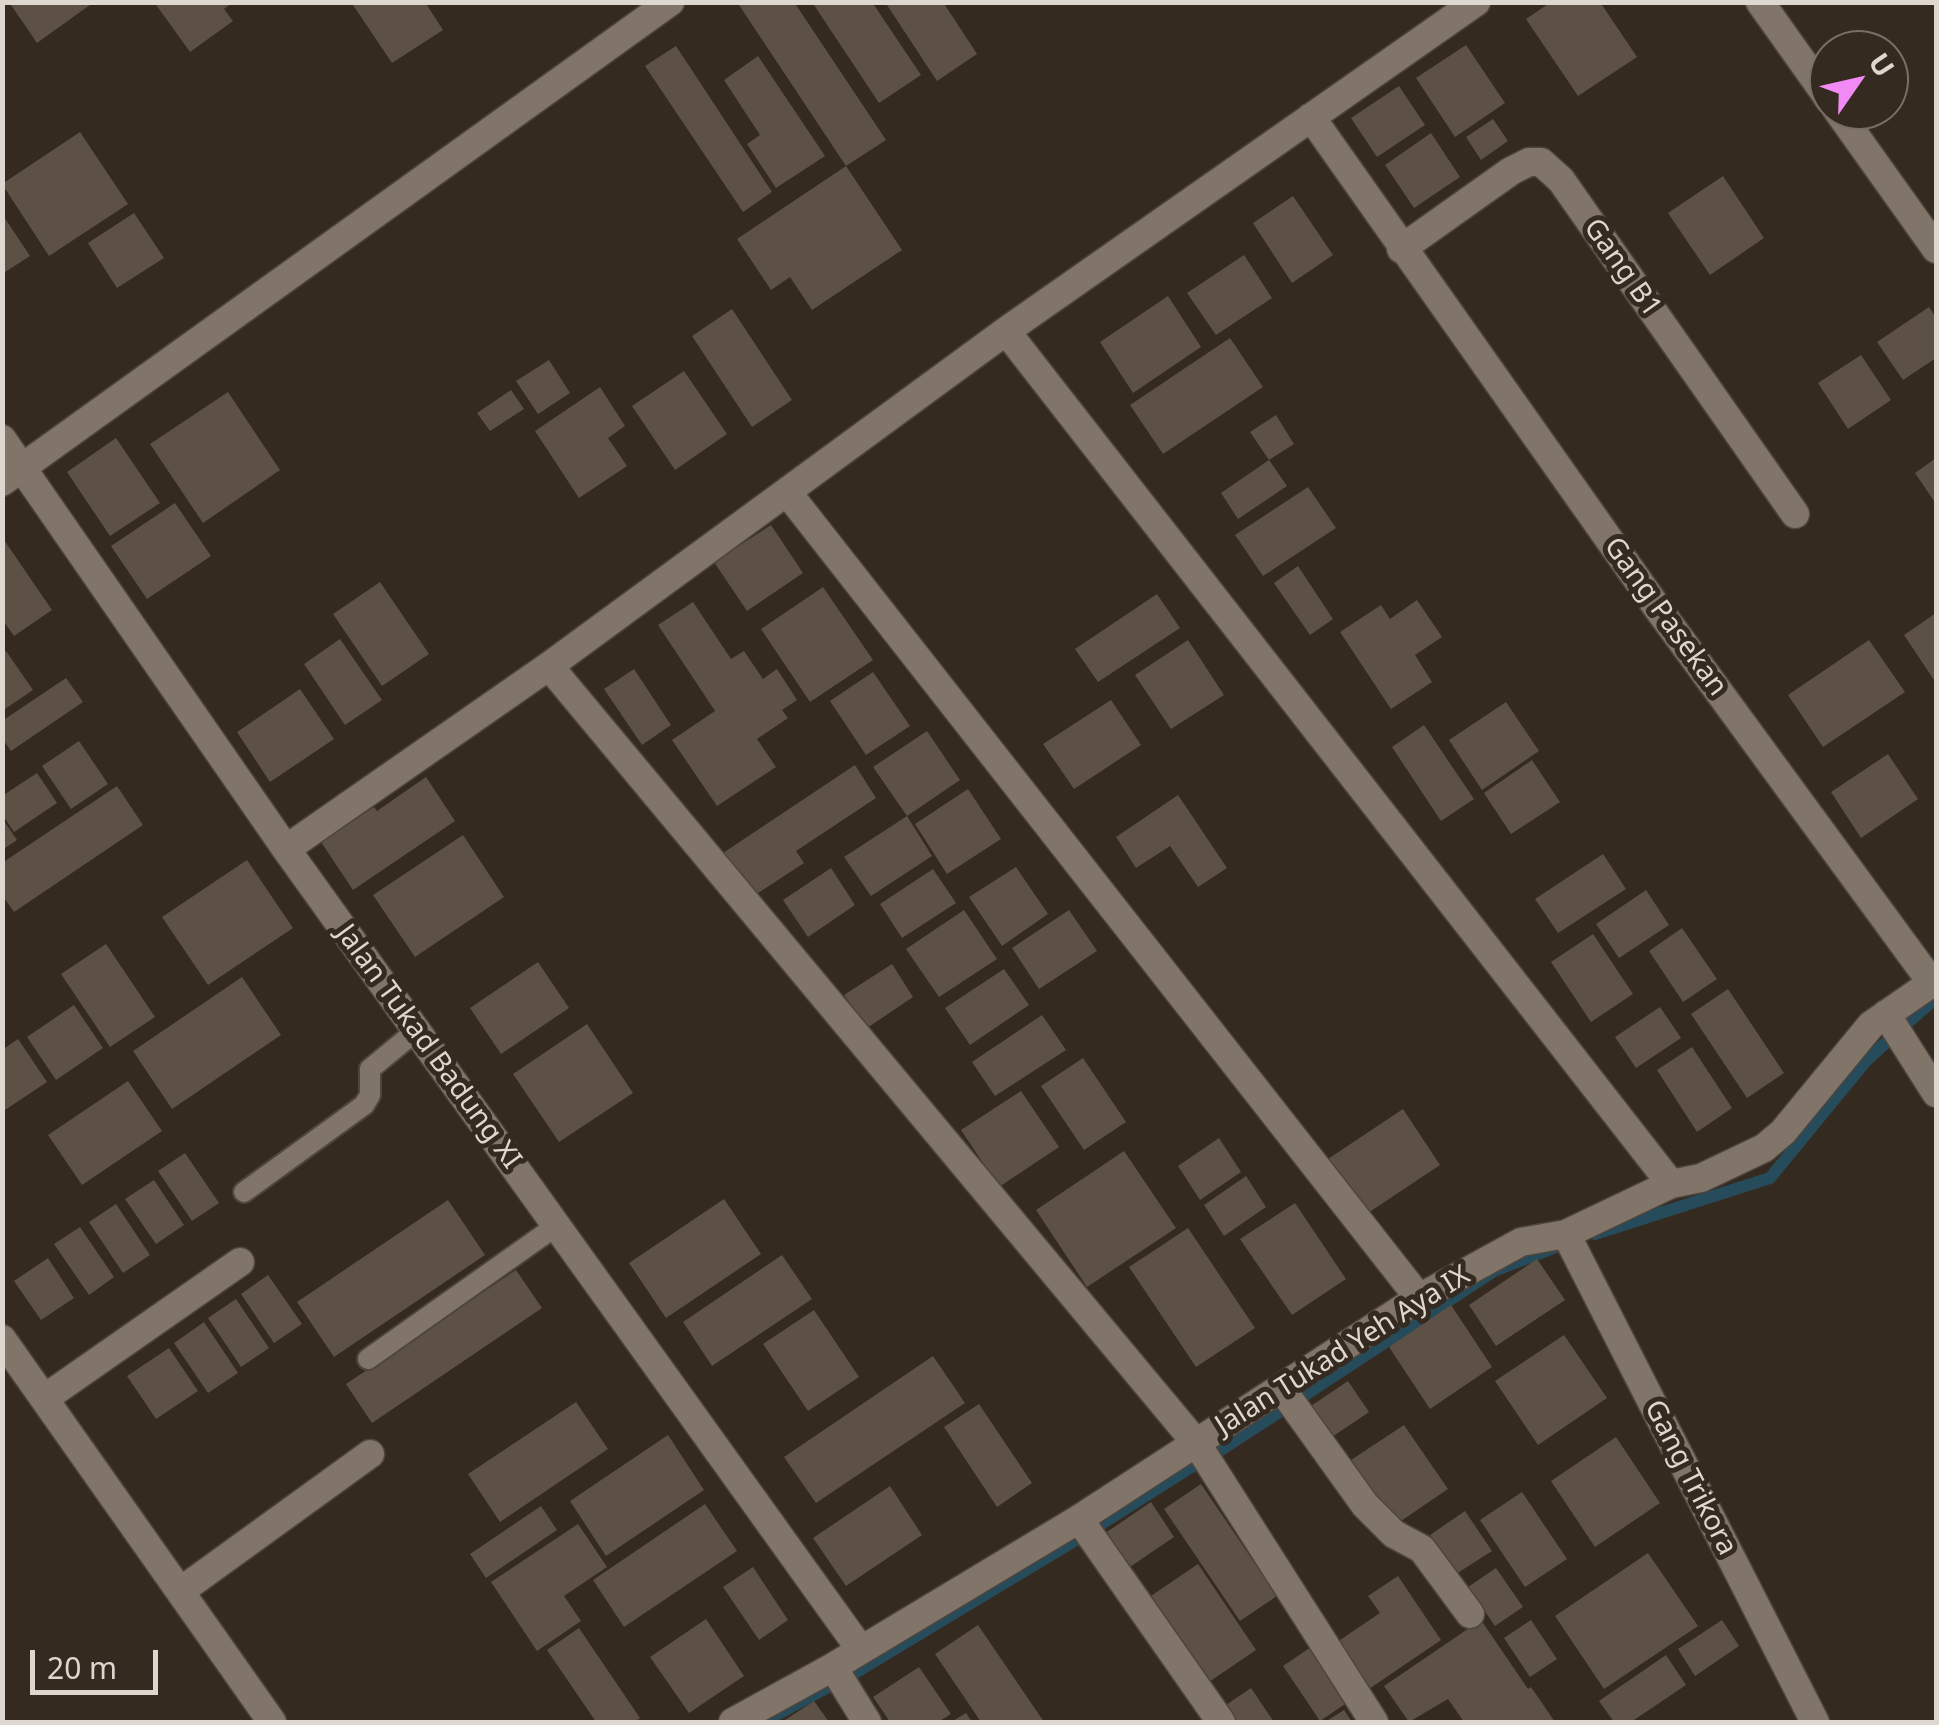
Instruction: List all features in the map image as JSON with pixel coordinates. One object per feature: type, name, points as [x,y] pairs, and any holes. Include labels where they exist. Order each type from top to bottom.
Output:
[{"type":"street","points":[[13,475],[670,2]]},
{"type":"street","points":[[286,849],[549,666],[1006,331],[1476,2]]},
{"type":"street","points":[[1760,2],[1809,71]]},
{"type":"street","name":"Gang Pasekan","points":[[1311,118],[1656,606],[1934,981]]},
{"type":"street","points":[[1851,130],[1936,249]]},
{"type":"street","name":"Gang B1","points":[[1402,249],[1511,170],[1529,162],[1541,162],[1561,180],[1795,514]]},
{"type":"street","points":[[1006,331],[1670,1184]]},
{"type":"street","name":"Jalan Tukad Badung XI","points":[[2,439],[13,475],[861,1650]]},
{"type":"street","points":[[787,492],[1419,1298]]},
{"type":"street","points":[[549,666],[1197,1444],[1374,1722]]},
{"type":"street","name":"Jalan Tukad Yeh Aya IX","points":[[734,1722],[834,1668],[1080,1520],[1419,1298],[1521,1242],[1566,1234],[1670,1184],[1701,1178],[1764,1148],[1783,1132],[1871,1024],[1934,981]]},
{"type":"street","points":[[1886,1014],[1936,1093]]},
{"type":"street","name":"Gang Trikora","points":[[1566,1234],[1815,1722]]},
{"type":"street","points":[[45,1398],[240,1262]]},
{"type":"street","points":[[6,1350],[45,1398],[272,1722]]},
{"type":"street","points":[[1281,1388],[1365,1505],[1394,1534],[1422,1549],[1470,1614]]},
{"type":"street","points":[[182,1590],[370,1454]]},
{"type":"street","points":[[1080,1520],[1221,1722]]},
{"type":"street","points":[[834,1668],[867,1722]]},
{"type":"lane","points":[[244,1192],[364,1105],[370,1095],[370,1068],[416,1031]]},
{"type":"lane","points":[[368,1359],[556,1226]]},
{"type":"building","points":[[9,2],[94,2],[37,43]]},
{"type":"building","points":[[154,2],[233,2],[224,9],[233,21],[190,52]]},
{"type":"building","points":[[351,2],[425,2],[443,30],[392,63]]},
{"type":"building","points":[[737,2],[794,2],[886,140],[846,166]]},
{"type":"building","points":[[812,2],[872,2],[921,75],[879,103]]},
{"type":"building","points":[[885,2],[943,2],[977,54],[937,81]]},
{"type":"building","points":[[1551,2],[1600,2],[1637,57],[1578,96],[1526,19]]},
{"type":"building","points":[[1466,45],[1505,103],[1455,137],[1416,78]]},
{"type":"building","points":[[676,46],[772,192],[743,212],[645,66]]},
{"type":"building","points":[[758,56],[825,156],[776,188],[747,144],[760,135],[724,80]]},
{"type":"building","points":[[1399,86],[1425,125],[1377,157],[1351,118]]},
{"type":"building","points":[[1493,119],[1508,141],[1481,160],[1466,137]]},
{"type":"building","points":[[80,132],[128,204],[49,256],[2,184]]},
{"type":"building","points":[[1431,133],[1460,177],[1414,208],[1385,165]]},
{"type":"building","points":[[846,166],[902,250],[812,310],[790,277],[771,290],[737,239]]},
{"type":"building","points":[[1723,176],[1764,238],[1710,275],[1668,213]]},
{"type":"building","points":[[1293,196],[1333,255],[1292,283],[1253,223]]},
{"type":"building","points":[[134,213],[164,258],[117,288],[88,243]]},
{"type":"building","points":[[2,214],[30,256],[2,274]]},
{"type":"building","points":[[1244,255],[1272,298],[1216,335],[1187,293]]},
{"type":"building","points":[[1168,296],[1201,347],[1133,393],[1100,342]]},
{"type":"building","points":[[1929,307],[1936,318],[1936,358],[1903,380],[1877,342]]},
{"type":"building","points":[[732,309],[792,400],[752,427],[692,336]]},
{"type":"building","points":[[1230,338],[1263,387],[1163,454],[1130,405]]},
{"type":"building","points":[[1861,355],[1891,400],[1848,429],[1818,383]]},
{"type":"building","points":[[549,360],[570,393],[538,414],[516,381]]},
{"type":"building","points":[[684,371],[727,434],[675,470],[632,406]]},
{"type":"building","points":[[600,387],[625,426],[608,438],[627,466],[579,498],[535,431]]},
{"type":"building","points":[[511,390],[524,409],[490,431],[477,413]]},
{"type":"building","points":[[228,392],[280,470],[203,523],[150,444]]},
{"type":"building","points":[[1276,415],[1294,444],[1269,460],[1250,432]]},
{"type":"building","points":[[116,438],[160,503],[110,536],[67,472]]},
{"type":"building","points":[[1936,458],[1936,504],[1915,473]]},
{"type":"building","points":[[1269,460],[1287,486],[1238,519],[1221,493]]},
{"type":"building","points":[[1308,487],[1336,528],[1263,576],[1235,535]]},
{"type":"building","points":[[175,503],[211,556],[147,599],[111,546]]},
{"type":"building","points":[[771,525],[803,573],[747,611],[714,562]]},
{"type":"building","points":[[2,537],[52,610],[14,636],[2,619]]},
{"type":"building","points":[[1298,566],[1333,619],[1310,635],[1274,583]]},
{"type":"building","points":[[380,582],[429,654],[382,686],[333,614]]},
{"type":"building","points":[[823,587],[873,660],[810,702],[761,629]]},
{"type":"building","points":[[1157,594],[1180,628],[1098,682],[1075,649]]},
{"type":"building","points":[[1417,600],[1442,637],[1415,655],[1432,682],[1391,709],[1340,632],[1381,605],[1390,619]]},
{"type":"building","points":[[693,602],[731,659],[744,651],[763,679],[777,669],[797,700],[782,710],[788,718],[757,739],[776,767],[717,806],[672,740],[715,711],[658,625]]},
{"type":"building","points":[[1936,613],[1936,683],[1904,635]]},
{"type":"building","points":[[340,639],[382,700],[345,725],[304,664]]},
{"type":"building","points":[[1188,640],[1224,695],[1171,729],[1135,675]]},
{"type":"building","points":[[1869,640],[1905,692],[1823,747],[1788,695]]},
{"type":"building","points":[[6,651],[33,690],[2,711],[2,654]]},
{"type":"building","points":[[634,669],[671,725],[642,745],[604,689]]},
{"type":"building","points":[[873,672],[910,726],[866,755],[830,701]]},
{"type":"building","points":[[66,678],[83,702],[11,751],[2,738],[2,721]]},
{"type":"building","points":[[300,689],[334,739],[270,782],[237,732]]},
{"type":"building","points":[[1111,700],[1141,745],[1074,789],[1043,744]]},
{"type":"building","points":[[1506,702],[1539,751],[1482,790],[1449,740]]},
{"type":"building","points":[[1424,725],[1474,799],[1441,821],[1392,747]]},
{"type":"building","points":[[927,731],[960,780],[907,816],[873,767]]},
{"type":"building","points":[[79,741],[108,784],[71,809],[42,766]]},
{"type":"building","points":[[1888,754],[1918,799],[1861,838],[1831,792]]},
{"type":"building","points":[[1532,760],[1560,802],[1511,834],[1484,793]]},
{"type":"building","points":[[855,765],[876,798],[796,851],[804,863],[752,897],[723,853]]},
{"type":"building","points":[[37,773],[57,803],[14,832],[2,814],[2,796]]},
{"type":"building","points":[[426,777],[455,821],[353,890],[321,842],[374,807],[377,811]]},
{"type":"building","points":[[117,786],[143,825],[14,912],[2,895],[2,863]]},
{"type":"building","points":[[968,789],[1001,839],[947,874],[915,824]]},
{"type":"building","points":[[1178,795],[1227,868],[1198,887],[1170,846],[1136,868],[1116,837]]},
{"type":"building","points":[[907,816],[932,856],[871,896],[844,857]]},
{"type":"building","points":[[2,818],[17,840],[2,850]]},
{"type":"building","points":[[463,835],[504,897],[415,957],[373,895]]},
{"type":"building","points":[[1603,854],[1626,889],[1558,933],[1535,899]]},
{"type":"building","points":[[247,860],[293,928],[208,985],[162,917]]},
{"type":"building","points":[[1016,867],[1048,914],[1002,946],[969,897]]},
{"type":"building","points":[[831,868],[855,905],[808,937],[783,900]]},
{"type":"building","points":[[933,869],[956,903],[902,938],[880,904]]},
{"type":"building","points":[[1646,890],[1669,925],[1619,958],[1596,924]]},
{"type":"building","points":[[964,910],[997,959],[939,997],[906,949]]},
{"type":"building","points":[[1069,910],[1097,951],[1039,989],[1012,948]]},
{"type":"building","points":[[1682,928],[1717,979],[1683,1002],[1649,951]]},
{"type":"building","points":[[1593,934],[1633,994],[1591,1022],[1551,962]]},
{"type":"building","points":[[106,944],[155,1017],[110,1047],[61,974]]},
{"type":"building","points":[[538,962],[569,1008],[501,1054],[470,1008]]},
{"type":"building","points":[[892,964],[913,997],[867,1028],[844,995]]},
{"type":"building","points":[[1004,969],[1029,1005],[970,1045],[945,1008]]},
{"type":"building","points":[[242,977],[281,1035],[172,1109],[133,1051]]},
{"type":"building","points":[[1728,989],[1784,1073],[1747,1098],[1691,1014]]},
{"type":"building","points":[[74,1005],[103,1048],[56,1080],[27,1037]]},
{"type":"building","points":[[1660,1007],[1681,1038],[1636,1068],[1615,1037]]},
{"type":"building","points":[[1042,1015],[1066,1050],[995,1096],[972,1062]]},
{"type":"building","points":[[587,1024],[633,1093],[559,1142],[513,1074]]},
{"type":"building","points":[[18,1039],[47,1082],[2,1112],[2,1050]]},
{"type":"building","points":[[1692,1047],[1732,1108],[1697,1132],[1657,1070]]},
{"type":"building","points":[[1083,1058],[1126,1122],[1084,1150],[1041,1086]]},
{"type":"building","points":[[128,1081],[162,1131],[82,1185],[48,1135]]},
{"type":"building","points":[[1021,1091],[1059,1147],[999,1187],[961,1130]]},
{"type":"building","points":[[1403,1109],[1440,1165],[1365,1215],[1328,1159]]},
{"type":"building","points":[[1219,1138],[1241,1172],[1200,1200],[1178,1166]]},
{"type":"building","points":[[1124,1151],[1176,1228],[1087,1287],[1036,1210]]},
{"type":"building","points":[[185,1153],[219,1203],[192,1221],[158,1171]]},
{"type":"building","points":[[1246,1176],[1266,1207],[1224,1236],[1204,1205]]},
{"type":"building","points":[[154,1180],[184,1225],[156,1244],[125,1199]]},
{"type":"building","points":[[724,1199],[761,1254],[666,1318],[629,1263]]},
{"type":"building","points":[[448,1200],[485,1255],[334,1357],[297,1302]]},
{"type":"building","points":[[1295,1203],[1346,1279],[1292,1315],[1240,1239]]},
{"type":"building","points":[[116,1204],[150,1255],[123,1273],[89,1222]]},
{"type":"building","points":[[80,1227],[114,1277],[89,1295],[54,1244]]},
{"type":"building","points":[[1188,1228],[1255,1328],[1196,1367],[1129,1267]]},
{"type":"building","points":[[782,1255],[812,1299],[712,1366],[683,1322]]},
{"type":"building","points":[[48,1258],[74,1298],[41,1320],[14,1281]]},
{"type":"building","points":[[1537,1259],[1565,1300],[1496,1346],[1469,1305]]},
{"type":"building","points":[[516,1270],[542,1308],[372,1423],[346,1384]]},
{"type":"building","points":[[268,1275],[302,1324],[274,1343],[241,1294]]},
{"type":"building","points":[[236,1299],[269,1348],[241,1367],[208,1318]]},
{"type":"building","points":[[1451,1305],[1492,1367],[1430,1409],[1389,1347]]},
{"type":"building","points":[[814,1310],[859,1377],[808,1411],[763,1344]]},
{"type":"building","points":[[204,1322],[238,1373],[208,1393],[174,1343]]},
{"type":"building","points":[[1564,1335],[1607,1398],[1538,1445],[1495,1381]]},
{"type":"building","points":[[169,1348],[198,1391],[156,1419],[127,1376]]},
{"type":"building","points":[[933,1356],[965,1403],[816,1503],[784,1457]]},
{"type":"building","points":[[1348,1381],[1369,1412],[1332,1437],[1311,1406]]},
{"type":"building","points":[[576,1402],[608,1449],[500,1522],[468,1474]]},
{"type":"building","points":[[979,1404],[1032,1483],[997,1507],[944,1427]]},
{"type":"building","points":[[1404,1425],[1448,1489],[1395,1525],[1351,1460]]},
{"type":"building","points":[[668,1435],[704,1490],[606,1556],[570,1501]]},
{"type":"building","points":[[1616,1437],[1660,1503],[1595,1547],[1551,1481]]},
{"type":"building","points":[[1201,1484],[1277,1596],[1240,1621],[1164,1509]]},
{"type":"building","points":[[890,1486],[922,1535],[846,1586],[813,1538]]},
{"type":"building","points":[[1522,1492],[1567,1559],[1525,1587],[1480,1520]]},
{"type":"building","points":[[1151,1502],[1174,1537],[1127,1569],[1104,1534]]},
{"type":"building","points":[[705,1504],[737,1551],[624,1627],[593,1580]]},
{"type":"building","points":[[541,1506],[557,1530],[486,1578],[470,1554]]},
{"type":"building","points":[[1465,1511],[1492,1551],[1456,1574],[1430,1535]]},
{"type":"building","points":[[578,1524],[607,1567],[564,1596],[581,1621],[537,1651],[491,1582]]},
{"type":"building","points":[[1648,1553],[1698,1626],[1604,1689],[1555,1616]]},
{"type":"building","points":[[1198,1564],[1256,1650],[1200,1688],[1142,1602]]},
{"type":"building","points":[[753,1567],[788,1620],[759,1640],[723,1587]]},
{"type":"building","points":[[1496,1568],[1523,1607],[1495,1626],[1468,1587]]},
{"type":"building","points":[[1398,1576],[1441,1640],[1366,1691],[1334,1644],[1380,1613],[1368,1596]]},
{"type":"building","points":[[706,1619],[744,1676],[689,1713],[650,1657]]},
{"type":"building","points":[[1481,1620],[1555,1722],[1464,1722],[1448,1699],[1409,1722],[1384,1686]]},
{"type":"building","points":[[1531,1620],[1557,1659],[1530,1677],[1504,1638]]},
{"type":"building","points":[[1722,1620],[1739,1646],[1695,1676],[1678,1649]]},
{"type":"building","points":[[978,1625],[1044,1722],[981,1722],[935,1654]]},
{"type":"building","points":[[579,1628],[640,1718],[634,1722],[596,1722],[547,1650]]},
{"type":"building","points":[[1314,1645],[1351,1700],[1320,1721],[1283,1666]]},
{"type":"building","points":[[1666,1655],[1686,1685],[1631,1722],[1614,1722],[1599,1701]]},
{"type":"building","points":[[919,1667],[951,1714],[938,1722],[890,1722],[873,1697]]},
{"type":"building","points":[[1251,1688],[1274,1722],[1224,1722],[1217,1711]]},
{"type":"building","points":[[814,1701],[829,1722],[782,1722]]},
{"type":"building","points":[[1344,1710],[1352,1722],[1325,1722]]},
{"type":"building","points":[[966,1713],[972,1722],[951,1722]]},
{"type":"waterway","points":[[1903,1027],[1936,998]]},
{"type":"waterway","points":[[1595,1234],[1770,1178],[1866,1061],[1891,1038]]},
{"type":"waterway","points":[[1299,1399],[1494,1271],[1559,1246]]},
{"type":"waterway","points":[[1210,1457],[1278,1413]]},
{"type":"waterway","points":[[1095,1528],[1193,1466]]},
{"type":"waterway","points":[[853,1674],[1079,1538]]},
{"type":"waterway","points":[[763,1722],[832,1685]]}]
